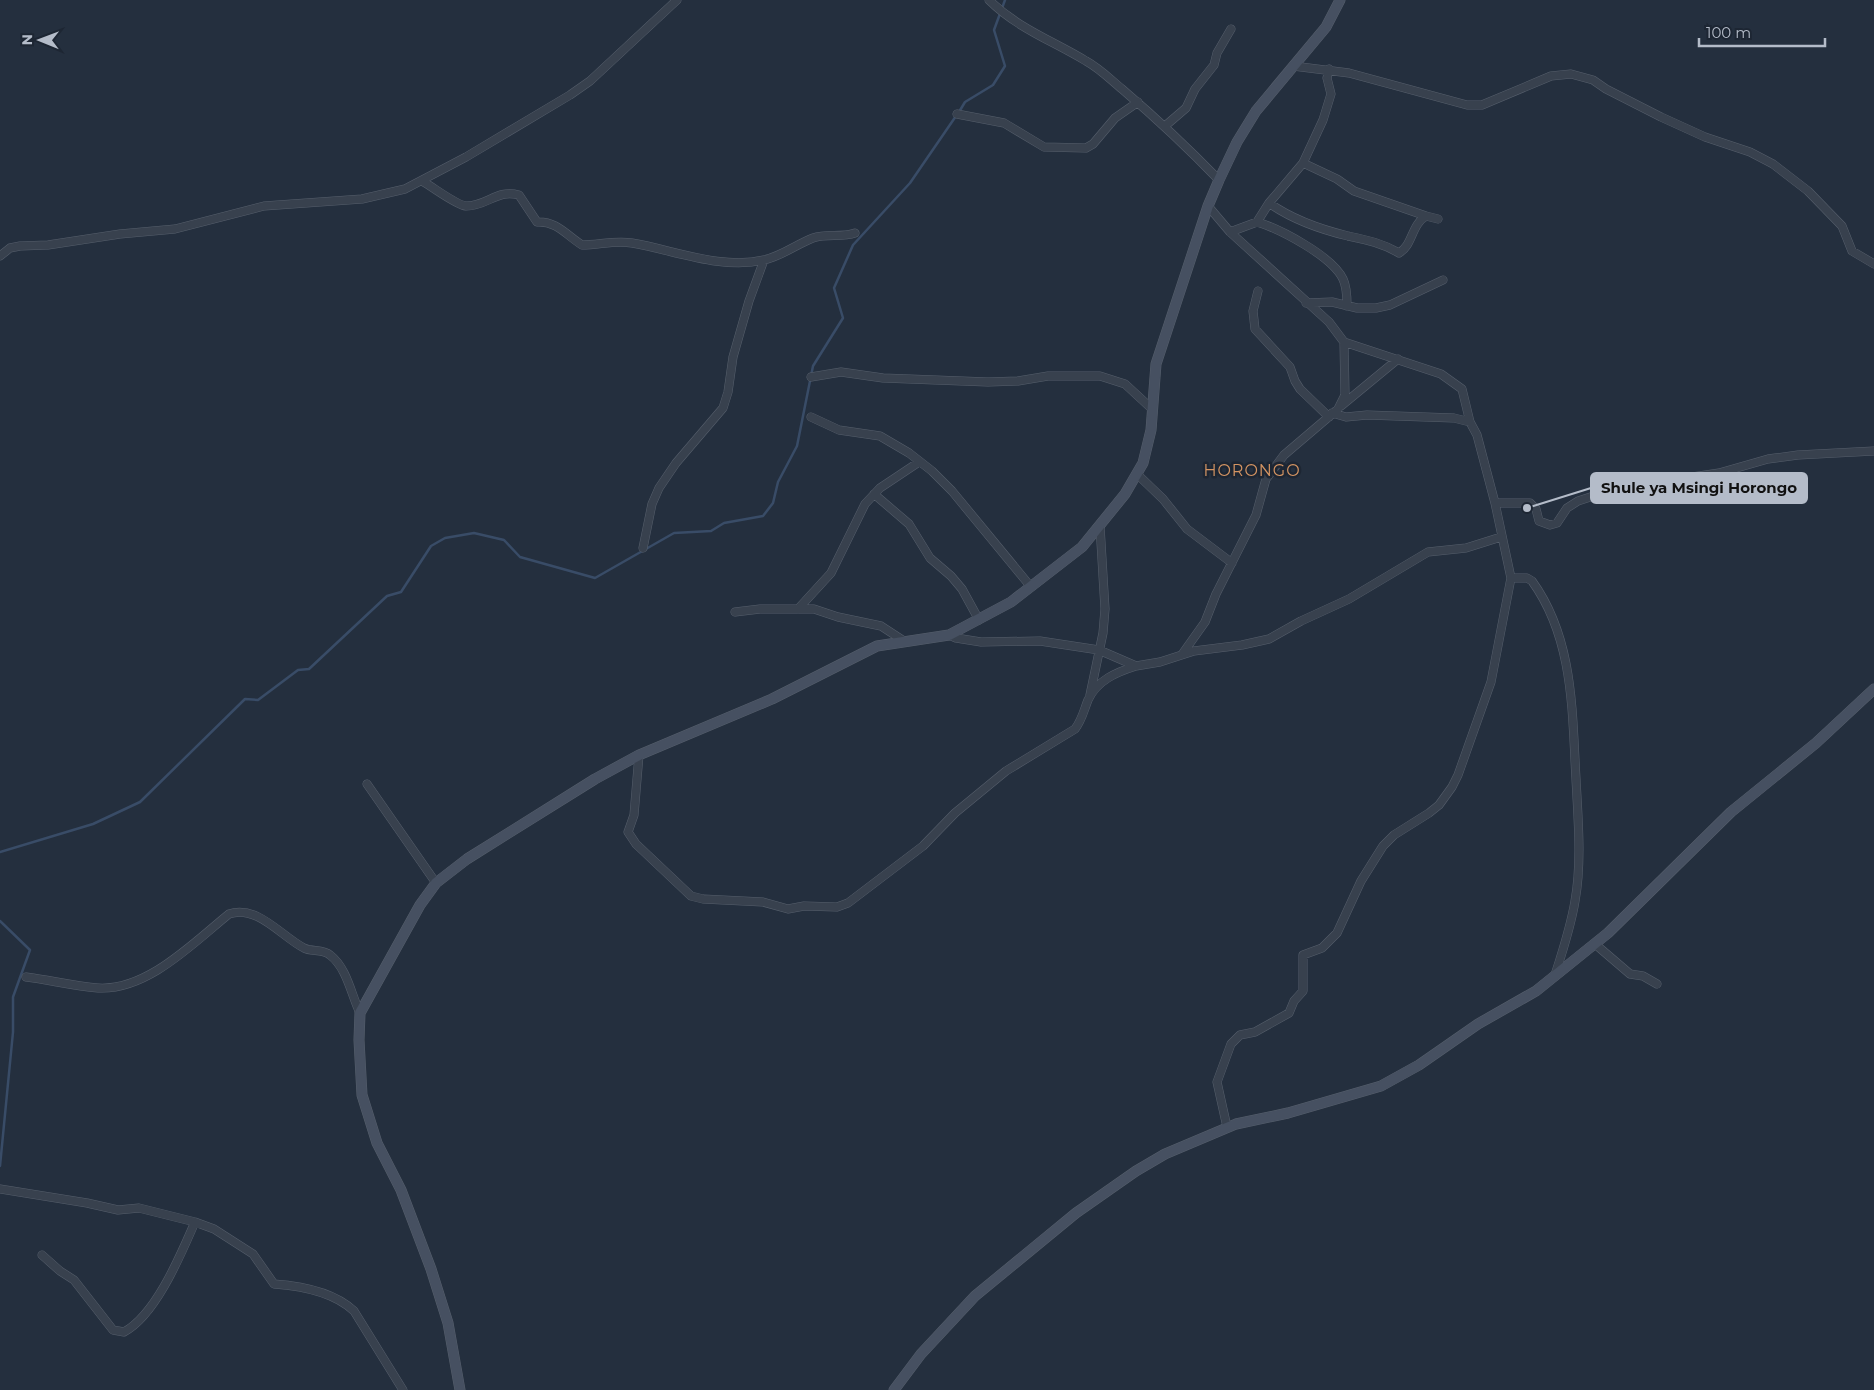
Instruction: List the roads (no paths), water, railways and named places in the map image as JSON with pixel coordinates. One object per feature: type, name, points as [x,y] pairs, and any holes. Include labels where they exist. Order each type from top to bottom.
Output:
[{"type":"street","points":[[0,256],[10,248],[20,246],[48,246],[120,234],[175,229],[264,206],[383,196],[422,181],[570,95],[590,81],[676,0]]},
{"type":"street","points":[[460,1390],[448,1323],[432,1269],[401,1190],[370,1125],[362,1095],[358,1040],[360,1013],[420,905],[436,884],[499,838],[639,755],[772,699],[877,646],[949,635],[1011,602],[1082,547],[1100,526],[1137,474],[1148,444],[1156,364],[1162,341],[1208,206],[1219,180],[1237,142],[1256,111],[1326,27],[1340,0]]},
{"type":"street","points":[[992,2],[1047,42],[1086,61],[1165,126],[1219,180]]},
{"type":"street","points":[[1165,126],[1186,108],[1195,89],[1214,65],[1217,53],[1231,29]]},
{"type":"street","points":[[1293,66],[1330,69],[1467,105],[1482,105],[1551,76],[1571,74],[1593,80],[1606,89],[1661,117],[1705,137],[1750,152],[1773,164],[1808,191],[1842,226],[1852,251],[1874,264]]},
{"type":"street","points":[[1230,232],[1257,222],[1269,203],[1303,163],[1323,120],[1331,94],[1327,78],[1330,69]]},
{"type":"street","points":[[957,114],[1004,123],[1044,147],[1086,148],[1094,144],[1114,118],[1138,102]]},
{"type":"street","points":[[1303,163],[1337,179],[1354,191],[1438,219]]},
{"type":"street","points":[[422,181],[440,191],[455,203],[465,206],[478,204],[508,192],[519,195],[537,222],[548,222],[559,226],[582,245],[612,241],[708,259],[732,261],[764,260],[814,237],[843,238],[855,234]]},
{"type":"street","points":[[1269,203],[1310,226],[1377,242],[1399,253],[1407,244],[1417,222],[1426,216]]},
{"type":"street","points":[[1208,206],[1230,232],[1328,322],[1344,342],[1441,374],[1459,386],[1465,394],[1470,422],[1477,435],[1496,503],[1501,537],[1511,578],[1491,682],[1458,775],[1439,805],[1394,835],[1383,846],[1361,881],[1337,933],[1327,944],[1304,956],[1303,991],[1294,1001],[1289,1013],[1256,1032],[1240,1035],[1231,1044],[1217,1082],[1227,1127]]},
{"type":"street","points":[[1257,222],[1280,231],[1318,253],[1343,280],[1347,306]]},
{"type":"street","points":[[643,548],[652,504],[659,488],[676,463],[723,408],[728,392],[733,357],[748,301],[764,260]]},
{"type":"street","points":[[1306,303],[1332,302],[1360,309],[1390,305],[1443,280]]},
{"type":"street","points":[[1258,291],[1253,311],[1255,329],[1290,367],[1295,381],[1300,388],[1333,413],[1346,417],[1367,415],[1454,418],[1470,422]]},
{"type":"street","points":[[1333,413],[1347,388],[1344,342]]},
{"type":"street","points":[[1183,653],[1205,622],[1216,594],[1256,515],[1266,479],[1275,465],[1333,413],[1398,359]]},
{"type":"street","points":[[810,378],[841,372],[882,378],[988,382],[1018,381],[1048,376],[1100,376],[1125,384],[1152,408]]},
{"type":"street","points":[[811,417],[839,430],[880,436],[909,453],[932,471],[952,491],[1031,588]]},
{"type":"street","points":[[1496,503],[1530,503],[1536,509],[1539,521],[1550,525],[1557,522],[1567,508],[1578,501],[1618,488],[1718,473],[1768,459],[1798,455],[1874,451]]},
{"type":"street","points":[[798,609],[831,573],[859,513],[874,494],[919,462]]},
{"type":"street","points":[[1137,474],[1163,499],[1187,529],[1232,563]]},
{"type":"street","points":[[874,494],[909,524],[930,558],[962,589],[978,620]]},
{"type":"street","points":[[639,755],[634,816],[628,832],[636,844],[687,893],[703,899],[763,902],[788,909],[804,906],[838,907],[848,903],[923,846],[955,813],[1006,771],[1075,729],[1080,723],[1089,698],[1105,609],[1100,526]]},
{"type":"street","points":[[1089,698],[1100,683],[1107,678],[1136,666],[1160,662],[1183,653],[1270,639],[1301,621],[1349,599],[1428,552],[1466,548],[1501,537]]},
{"type":"street","points":[[1511,578],[1527,578],[1532,581],[1553,623],[1564,655],[1573,710],[1579,865],[1576,900],[1570,928],[1555,975]]},
{"type":"street","points":[[735,612],[814,609],[838,617],[881,626],[904,641]]},
{"type":"street","points":[[949,635],[981,642],[1040,641],[1099,650],[1136,666]]},
{"type":"street","points":[[894,1390],[960,1310],[1076,1213],[1136,1171],[1165,1154],[1227,1127],[1381,1086],[1419,1065],[1478,1024],[1518,1003],[1595,944],[1653,890],[1731,812],[1816,743],[1874,689]]},
{"type":"street","points":[[366,784],[436,884]]},
{"type":"street","points":[[26,977],[98,988],[129,984],[158,970],[229,914],[239,912],[254,915],[304,949],[329,954],[342,970],[360,1013]]},
{"type":"street","points":[[1595,944],[1630,974],[1643,976],[1657,984]]},
{"type":"street","points":[[0,1189],[118,1210],[139,1208],[196,1222],[214,1229],[253,1254],[260,1268],[274,1284],[326,1294],[345,1302],[354,1311],[403,1390]]},
{"type":"street","points":[[42,1255],[60,1271],[74,1280],[113,1330],[124,1332],[145,1313],[163,1289],[196,1222]]},
{"type":"waterway","points":[[959,112],[965,102],[993,85],[1005,66],[994,30],[1005,0]]},
{"type":"waterway","points":[[0,852],[93,824],[140,802],[245,699],[258,700],[298,670],[309,669],[387,596],[401,592],[431,546],[445,538],[474,533],[504,540],[520,557],[595,578],[674,533],[711,531],[724,523],[763,516],[773,503],[778,482],[797,446],[813,366],[843,318],[834,288],[853,245],[910,183],[956,116]]},
{"type":"waterway","points":[[0,921],[30,950],[13,997],[13,1032],[0,1166]]},
{"type":"place","name":"Shule ya Msingi Horongo","points":[[1527,508]]},
{"type":"district","name":"HORONGO","points":[[1252,470]]}]
